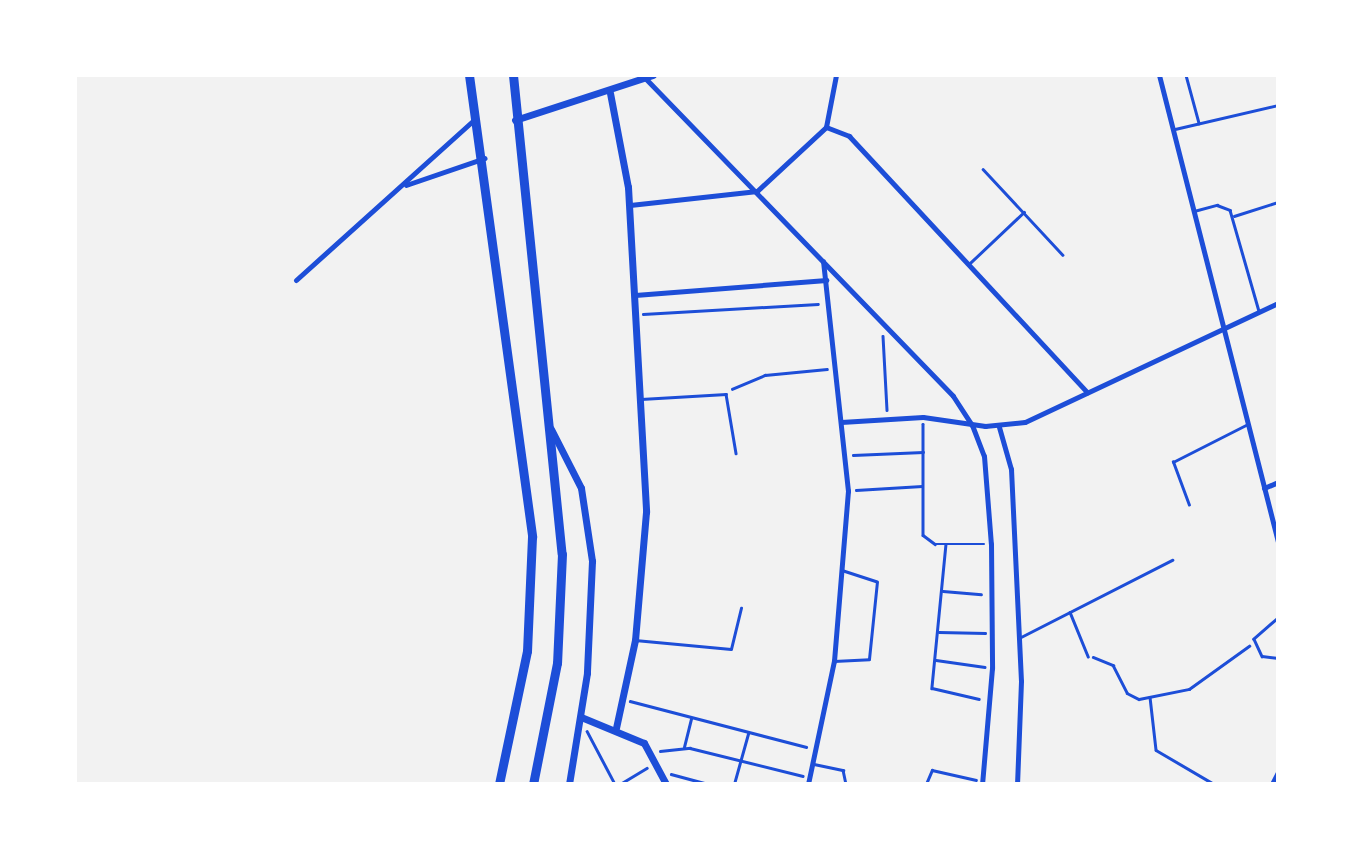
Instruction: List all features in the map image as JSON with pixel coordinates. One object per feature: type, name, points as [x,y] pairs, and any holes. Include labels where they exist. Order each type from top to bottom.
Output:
[{"type":"main road","points":[[470,75],[485,158],[531,537],[527,651],[499,784]]},
{"type":"main road","points":[[513,75],[515,120],[551,429],[562,590],[551,703],[533,784]]},
{"type":"street","points":[[630,205],[757,191],[826,127],[836,75]]},
{"type":"street","points":[[1158,75],[1278,542]]},
{"type":"street","points":[[515,120],[610,93],[649,77],[882,323],[972,425],[984,456],[992,595],[992,668],[982,783]]},
{"type":"street","points":[[610,93],[630,205],[646,512],[635,640],[617,728]]},
{"type":"street","points":[[296,280],[406,185],[477,117]]},
{"type":"street","points":[[826,127],[843,130],[1087,392]]},
{"type":"street","points":[[406,185],[485,158]]},
{"type":"street","points":[[808,781],[818,750],[834,661],[844,571],[848,491],[837,368],[823,261]]},
{"type":"street","points":[[635,295],[826,280]]},
{"type":"street","points":[[841,422],[923,417],[999,427],[1087,392],[1278,303]]},
{"type":"street","points":[[999,427],[1011,469],[1019,638],[1017,784]]},
{"type":"street","points":[[551,429],[574,470],[589,524],[593,598],[581,718],[569,784]]},
{"type":"street","points":[[1264,488],[1278,482]]},
{"type":"street","points":[[581,718],[617,728],[657,757],[666,784]]},
{"type":"street","points":[[1272,784],[1278,772]]},
{"type":"lane","points":[[1186,75],[1199,124]]},
{"type":"lane","points":[[1173,130],[1278,106]]},
{"type":"lane","points":[[983,169],[1063,255]]},
{"type":"lane","points":[[1234,216],[1278,202]]},
{"type":"lane","points":[[1193,212],[1224,206],[1234,216],[1259,311]]},
{"type":"lane","points":[[969,265],[1024,212]]},
{"type":"lane","points":[[641,399],[726,394],[736,453]]},
{"type":"lane","points":[[1189,505],[1173,462],[1248,425]]},
{"type":"lane","points":[[1019,638],[1172,560]]},
{"type":"lane","points":[[834,661],[869,659],[877,582],[844,571]]},
{"type":"lane","points":[[635,640],[731,649],[741,608]]},
{"type":"lane","points":[[1070,612],[1088,656]]},
{"type":"lane","points":[[1278,618],[1257,632],[1255,642],[1262,656],[1278,658]]},
{"type":"lane","points":[[814,764],[842,770],[846,784]]},
{"type":"path","points":[[636,314],[829,303]]},
{"type":"path","points":[[882,323],[888,418]]},
{"type":"path","points":[[726,394],[765,375],[837,368]]},
{"type":"path","points":[[923,417],[923,535],[946,544],[990,544]]},
{"type":"path","points":[[846,456],[923,452]]},
{"type":"path","points":[[848,491],[922,486]]},
{"type":"path","points":[[946,544],[933,691],[990,701]]},
{"type":"path","points":[[943,591],[992,595]]},
{"type":"path","points":[[939,632],[992,633]]},
{"type":"path","points":[[1088,656],[1113,665],[1130,697],[1150,697],[1195,686],[1255,642]]},
{"type":"path","points":[[936,660],[992,668]]},
{"type":"path","points":[[1150,697],[1156,750],[1214,784]]},
{"type":"path","points":[[623,699],[748,734],[818,750]]},
{"type":"path","points":[[581,718],[615,784]]},
{"type":"path","points":[[684,747],[691,718]]},
{"type":"path","points":[[734,784],[748,734]]},
{"type":"path","points":[[620,784],[657,757],[684,747],[740,760],[808,781]]},
{"type":"path","points":[[926,784],[935,770],[982,783]]},
{"type":"path","points":[[664,773],[709,784]]}]
